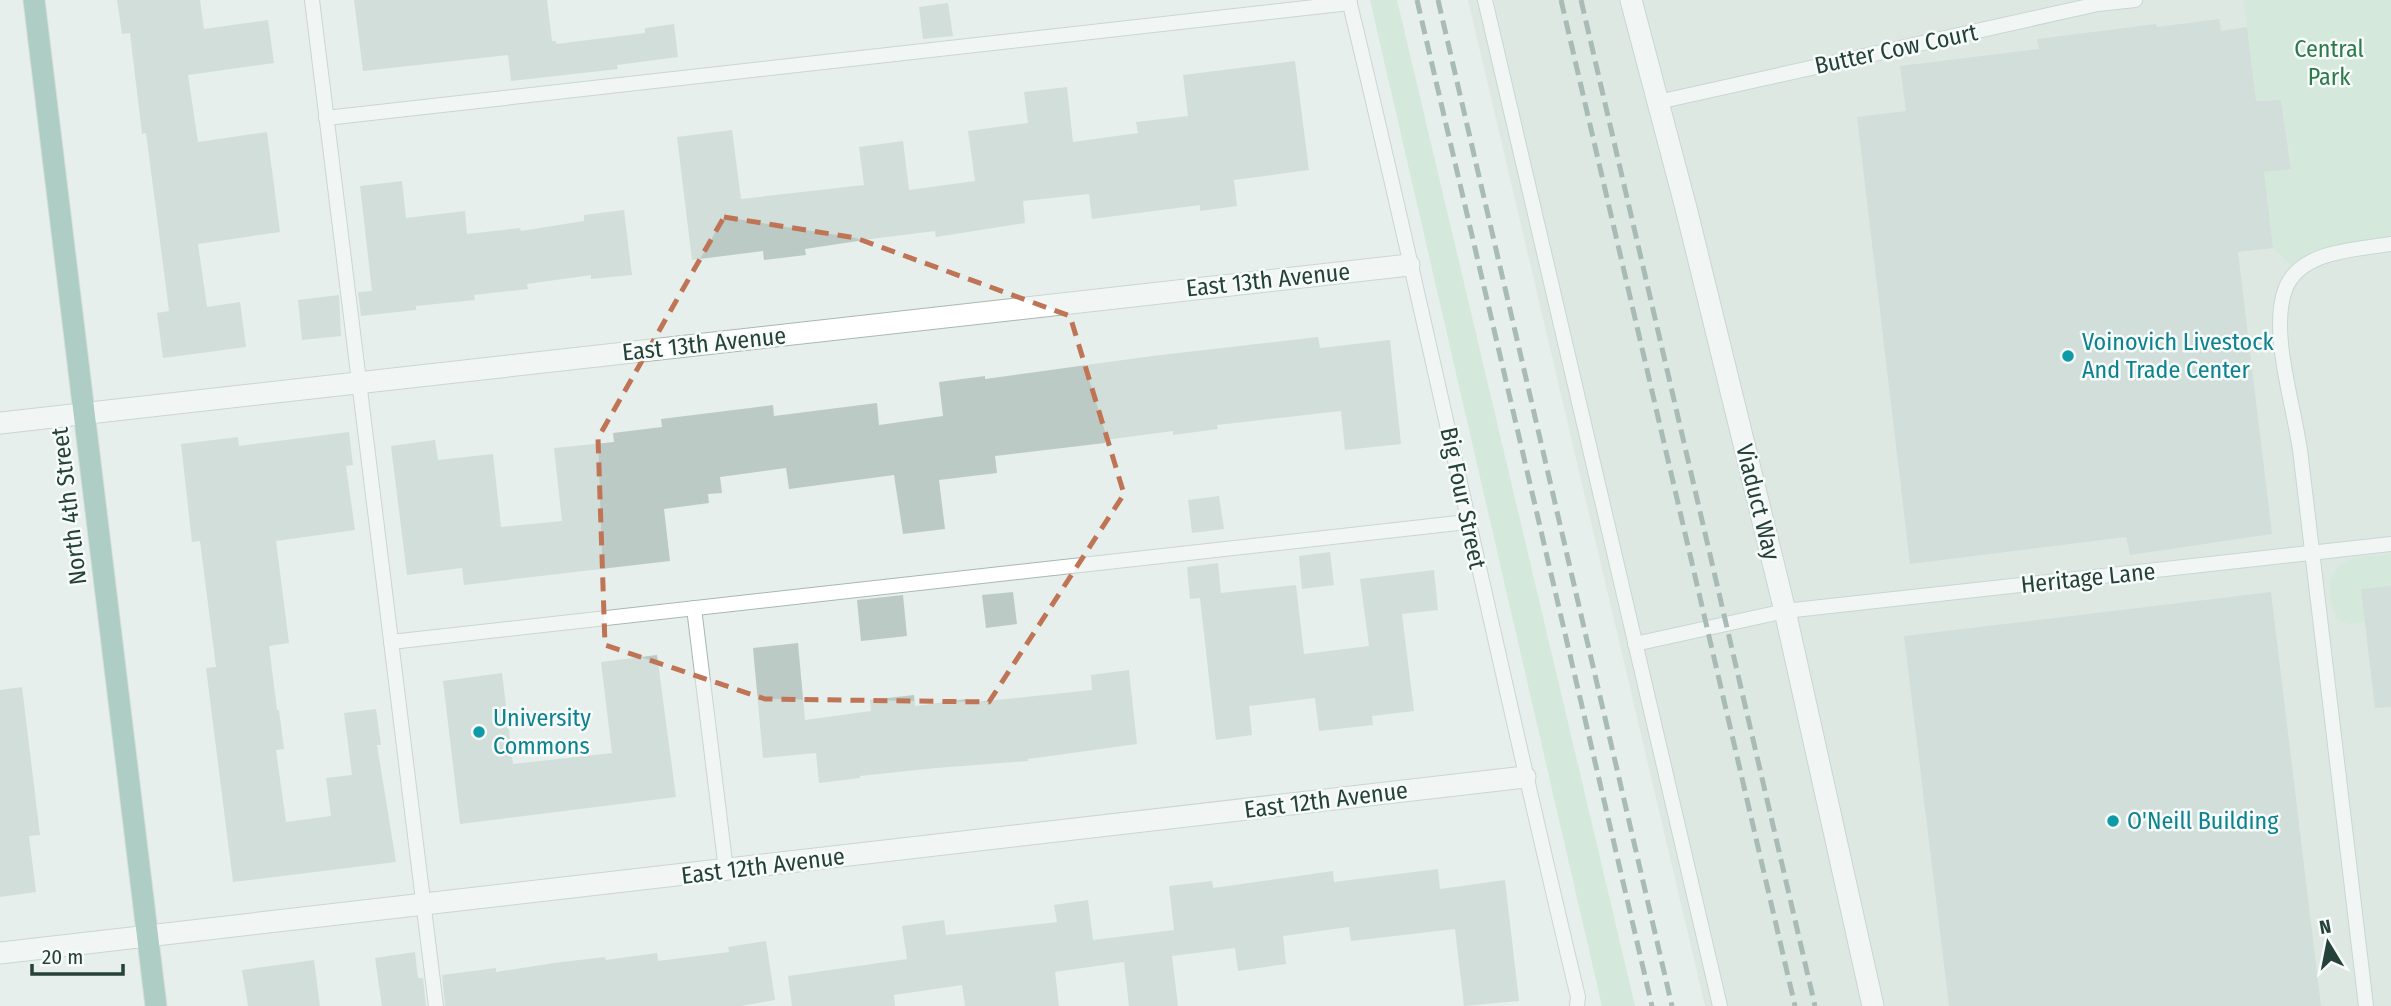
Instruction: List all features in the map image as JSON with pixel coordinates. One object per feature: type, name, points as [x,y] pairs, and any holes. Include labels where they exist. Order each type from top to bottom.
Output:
[{"type":"main road","name":"North 4th Street","points":[[34,0],[156,1006]]},
{"type":"street","name":"Viaduct Way","points":[[1631,0],[1785,611],[1873,1006]]},
{"type":"street","name":"East 13th Avenue","points":[[0,422],[1409,265]]},
{"type":"street","name":"East 12th Avenue","points":[[0,953],[1525,777]]},
{"type":"lane","points":[[312,0],[436,1006]]},
{"type":"lane","points":[[1485,0],[1720,1006]]},
{"type":"lane","name":"Butter Cow Court","points":[[1658,102],[2098,2],[2135,0]]},
{"type":"lane","points":[[326,118],[1349,1]]},
{"type":"lane","name":"Big Four Street","points":[[1349,1],[1441,395],[1467,522],[1577,1001]]},
{"type":"lane","points":[[2366,1006],[2300,443],[2280,332],[2280,311],[2286,288],[2297,271],[2315,259],[2334,253],[2391,244]]},
{"type":"lane","points":[[391,642],[1467,522]]},
{"type":"lane","name":"Heritage Lane","points":[[1635,644],[1785,611],[2391,544]]},
{"type":"lane","points":[[694,608],[726,870]]},
{"type":"highlighted area","points":[[724,217],[856,238],[1070,316],[1124,494],[989,702],[765,699],[605,645],[598,438]]},
{"type":"shaded area","points":[[1468,0],[2391,0],[2391,1006],[1705,1006]]},
{"type":"green space","points":[[1370,0],[1397,0],[1635,1006],[1602,1006]]},
{"type":"green space","name":"Central Park","points":[[2244,0],[2391,0],[2391,244],[2334,253],[2297,271],[2273,248],[2264,172],[2292,168],[2281,100],[2256,101]]},
{"type":"green space","points":[[2391,554],[2391,586],[2361,590],[2365,622],[2349,624],[2338,620],[2330,588],[2331,580],[2339,566],[2352,559]]},
{"type":"building","points":[[117,0],[200,0],[204,29],[268,20],[274,63],[188,75],[198,142],[267,132],[280,232],[198,244],[207,307],[240,302],[246,347],[163,358],[157,313],[169,311],[155,202],[146,133],[142,134],[130,33],[122,34]]},
{"type":"building","points":[[354,0],[547,0],[552,41],[556,41],[556,44],[645,33],[645,28],[674,24],[678,57],[617,65],[618,69],[511,81],[508,55],[363,71]]},
{"type":"building","points":[[948,3],[953,36],[923,39],[919,7]]},
{"type":"building","name":"Voinovich Livestock And Trade Center","points":[[2219,19],[2221,31],[2247,27],[2256,101],[2281,100],[2291,169],[2264,172],[2273,248],[2238,252],[2272,534],[2130,555],[2126,537],[1910,564],[1857,117],[1906,111],[1900,66],[2039,49],[2037,39]]},
{"type":"building","points":[[1295,61],[1309,170],[1234,180],[1237,206],[1200,211],[1200,205],[1092,219],[1089,194],[1023,201],[1025,223],[936,237],[935,231],[871,239],[805,249],[806,255],[764,260],[763,251],[692,260],[677,137],[732,130],[741,199],[864,185],[859,147],[903,141],[909,190],[975,181],[968,131],[1028,123],[1024,92],[1067,87],[1073,142],[1138,133],[1136,122],[1188,116],[1183,75]]},
{"type":"building","points":[[402,181],[406,218],[465,211],[467,234],[520,228],[521,231],[584,221],[584,215],[624,210],[632,275],[591,279],[591,275],[527,284],[528,289],[474,295],[475,300],[416,306],[416,310],[361,316],[358,292],[372,291],[360,186]]},
{"type":"building","points":[[339,295],[341,336],[302,340],[298,300]]},
{"type":"building","points":[[1318,337],[1320,348],[1390,340],[1401,444],[1345,450],[1341,411],[1217,425],[1218,429],[1173,435],[1173,431],[1105,440],[1105,443],[995,456],[997,473],[939,480],[945,529],[903,534],[894,475],[789,489],[786,468],[720,477],[722,493],[708,494],[709,503],[664,509],[670,561],[464,585],[462,568],[407,575],[391,446],[435,440],[438,460],[493,454],[501,527],[562,521],[554,448],[614,442],[613,433],[662,427],[661,419],[773,405],[774,416],[877,403],[879,425],[943,416],[939,382],[985,376],[985,379]]},
{"type":"building","points":[[349,432],[353,465],[346,466],[355,530],[276,541],[289,643],[269,646],[284,749],[276,750],[286,822],[331,816],[326,778],[352,775],[344,713],[376,709],[381,745],[377,745],[396,862],[233,882],[206,668],[216,667],[200,541],[192,542],[181,444],[238,437],[239,446]]},
{"type":"building","points":[[1219,496],[1224,529],[1192,533],[1188,500]]},
{"type":"building","points":[[1330,552],[1334,585],[1302,589],[1299,556]]},
{"type":"building","points":[[1218,563],[1221,593],[1296,585],[1304,654],[1369,646],[1360,579],[1434,570],[1438,610],[1402,614],[1414,711],[1372,716],[1373,725],[1319,731],[1315,698],[1249,706],[1252,735],[1216,740],[1200,598],[1190,599],[1187,567]]},
{"type":"building","points":[[2391,586],[2391,707],[2375,708],[2361,589]]},
{"type":"building","points":[[1013,592],[1017,624],[986,628],[982,595]]},
{"type":"building","name":"O'Neill Building","points":[[2271,592],[2321,1006],[1949,1006],[1904,636]]},
{"type":"building","points":[[903,595],[907,636],[861,641],[857,600]]},
{"type":"building","points":[[798,643],[805,720],[871,711],[870,700],[914,695],[915,706],[967,699],[968,703],[1092,690],[1091,675],[1129,670],[1137,744],[1028,761],[860,776],[819,783],[816,753],[763,758],[753,648]]},
{"type":"building","name":"University Commons","points":[[657,655],[676,797],[460,824],[443,681],[502,673],[513,764],[612,753],[601,662]]},
{"type":"building","points":[[22,687],[40,835],[29,836],[36,892],[0,897],[0,690]]},
{"type":"building","points":[[1438,869],[1440,889],[1505,880],[1519,1001],[1464,1006],[1455,929],[1351,941],[1349,927],[1283,936],[1286,964],[1238,971],[1235,948],[1172,956],[1178,1006],[1129,1006],[1124,962],[1055,972],[1059,1006],[965,1006],[962,985],[894,995],[895,1006],[792,1006],[788,976],[907,959],[902,926],[944,920],[946,935],[1057,922],[1054,905],[1088,900],[1093,940],[1174,930],[1169,886],[1212,881],[1213,888],[1333,871],[1334,882]]},
{"type":"building","points":[[766,941],[775,1000],[740,1006],[445,1006],[442,975],[496,968],[496,972],[554,963],[657,953],[658,961],[729,952],[728,947]]},
{"type":"building","points":[[415,952],[418,978],[423,978],[426,1006],[382,1006],[375,958]]},
{"type":"building","points":[[314,960],[320,1006],[248,1006],[242,970]]},
{"type":"railway","points":[[1417,0],[1652,1006]]},
{"type":"railway","points":[[1438,0],[1672,1006]]},
{"type":"railway","points":[[1561,0],[1795,1006]]},
{"type":"railway","points":[[1581,0],[1815,1006]]},
{"type":"place","name":"Voinovich Livestock And Trade Center","points":[[2068,356]]},
{"type":"place","name":"University Commons","points":[[479,732]]},
{"type":"place","name":"O'Neill Building","points":[[2113,821]]}]
